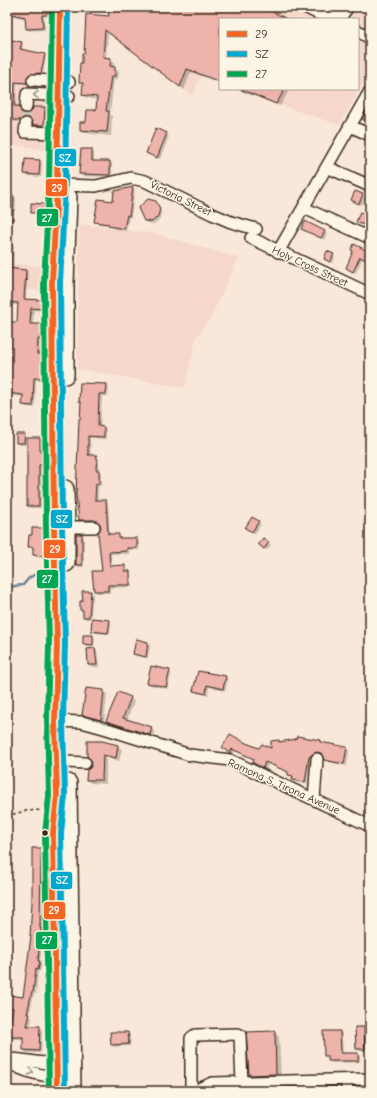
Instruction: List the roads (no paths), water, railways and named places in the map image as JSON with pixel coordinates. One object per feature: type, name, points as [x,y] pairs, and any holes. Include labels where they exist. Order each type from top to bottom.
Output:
[{"type":"highway","points":[[60,7],[63,89],[59,283],[59,463],[60,527],[66,569],[68,674],[61,721],[57,796],[53,833],[60,1075],[72,1091]]},
{"type":"highway","points":[[62,185],[57,133],[71,7]]},
{"type":"highway","points":[[60,1075],[67,762],[61,721]]},
{"type":"street","points":[[305,7],[327,18]]},
{"type":"street","points":[[330,7],[338,18]]},
{"type":"street","points":[[340,18],[348,7]]},
{"type":"street","points":[[359,32],[370,38]]},
{"type":"street","points":[[33,80],[63,89]]},
{"type":"street","points":[[26,107],[27,94],[63,89]]},
{"type":"street","points":[[278,252],[370,91]]},
{"type":"street","points":[[26,124],[25,132],[57,133]]},
{"type":"street","points":[[350,126],[370,135]]},
{"type":"street","points":[[327,166],[370,186]]},
{"type":"street","name":"Victoria Street","points":[[62,185],[96,186],[131,178],[146,181],[253,233]]},
{"type":"street","points":[[304,208],[370,238]]},
{"type":"street","name":"Holy Cross Street","points":[[253,233],[278,252],[370,294]]},
{"type":"street","points":[[60,527],[94,527]]},
{"type":"street","name":"Ramona S. Tirona Avenue","points":[[61,721],[82,722],[107,728],[190,754],[230,760],[370,826]]},
{"type":"street","points":[[314,799],[317,759]]},
{"type":"street","points":[[67,762],[85,762]]},
{"type":"street","points":[[191,1091],[191,1038],[195,1035],[238,1034],[242,1037],[242,1083]]},
{"type":"street","points":[[7,1060],[20,1069],[46,1076],[60,1075]]},
{"type":"street","points":[[196,1091],[212,1084],[242,1083],[347,1085],[370,1079]]},
{"type":"waterway","points":[[7,587],[23,585],[29,578],[44,569]]},
{"type":"tunnel","points":[[26,107],[26,124]]}]
